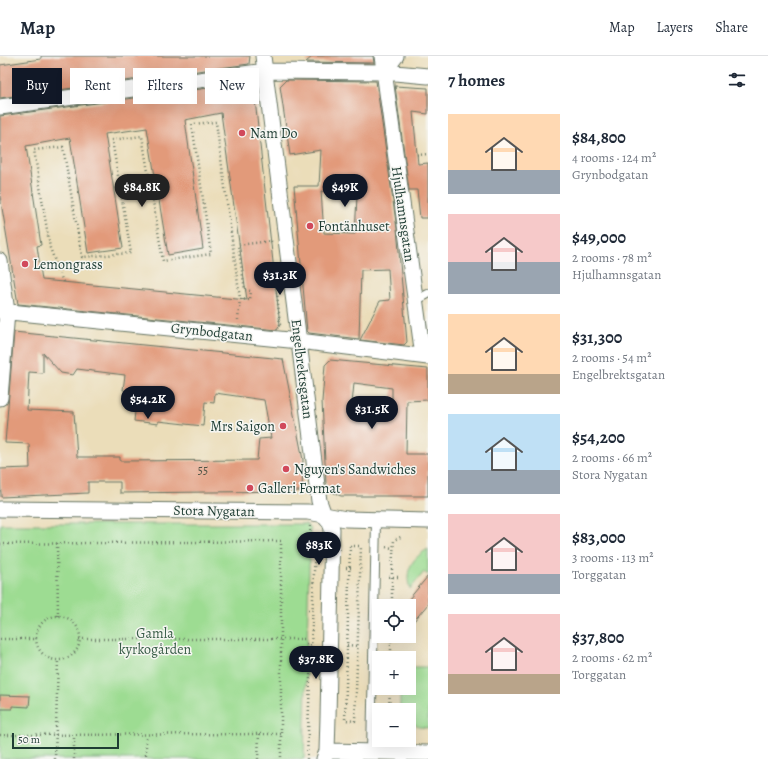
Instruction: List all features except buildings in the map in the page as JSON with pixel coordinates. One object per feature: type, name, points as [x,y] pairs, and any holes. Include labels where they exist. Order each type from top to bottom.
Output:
[{"type":"street","name":"Engelbrektsgatan","points":[[263,56],[273,71],[299,341],[319,501],[324,515],[330,522],[332,529],[333,550],[325,755]]},
{"type":"street","name":"Hjulhamnsgatan","points":[[382,56],[413,284],[422,297],[426,356]]},
{"type":"street","points":[[384,72],[396,56]]},
{"type":"street","points":[[0,107],[273,71],[384,72],[428,76]]},
{"type":"street","points":[[0,261],[3,312],[0,398]]},
{"type":"street","name":"Grynbodgatan","points":[[3,312],[299,341],[426,356]]},
{"type":"street","name":"Stora Nygatan","points":[[0,509],[308,512],[376,521],[428,521]]},
{"type":"street","points":[[325,755],[371,752],[428,753]]},
{"type":"lane","points":[[371,752],[376,521]]},
{"type":"path","points":[[64,282],[50,248],[34,150],[63,147],[82,257],[131,254],[112,140],[142,136],[163,261],[211,254],[192,124],[216,122],[240,299],[237,327]]},
{"type":"path","points":[[417,155],[428,154]]},
{"type":"path","points":[[240,299],[250,300],[251,291],[245,290],[238,245],[271,241],[272,249]]},
{"type":"path","points":[[276,287],[280,325],[276,331]]},
{"type":"path","points":[[392,599],[394,540],[401,536],[408,536]]},
{"type":"path","points":[[0,544],[281,540],[281,759]]},
{"type":"path","points":[[57,543],[58,616]]},
{"type":"path","points":[[307,759],[310,719],[315,545],[311,545]]},
{"type":"path","points":[[350,546],[352,568],[347,645],[349,667],[345,720],[355,721],[358,697],[361,546]]},
{"type":"path","points":[[346,568],[352,568]]},
{"type":"path","points":[[389,577],[398,577]]},
{"type":"path","points":[[308,610],[317,610]]},
{"type":"path","points":[[58,616],[65,618],[76,626],[79,639],[74,652],[69,657],[58,660],[47,657],[41,653],[36,639],[40,625],[45,620],[58,616]]},
{"type":"path","points":[[0,639],[36,639]]},
{"type":"path","points":[[79,639],[307,639]]},
{"type":"path","points":[[306,644],[316,645]]},
{"type":"path","points":[[347,645],[358,646]]},
{"type":"path","points":[[55,759],[58,660]]},
{"type":"path","points":[[343,667],[349,667]]},
{"type":"path","points":[[258,759],[259,734]]},
{"type":"path","points":[[0,735],[281,734]]},
{"type":"path","points":[[74,735],[74,759]]},
{"type":"path","points":[[146,735],[146,759]]},
{"type":"green space","name":"Gamla kyrkogården","points":[[0,524],[306,524],[310,528],[304,759],[0,759]]},
{"type":"green space","points":[[428,549],[428,575],[424,572],[410,589],[408,576],[411,566],[422,553]]},
{"type":"green space","points":[[416,667],[428,667],[428,728],[416,725],[416,703],[400,703],[400,695],[416,695]]},
{"type":"place","name":"Nam Do","points":[[242,133]]},
{"type":"place","name":"Fontänhuset","points":[[310,226]]},
{"type":"place","name":"Lemongrass","points":[[25,264]]},
{"type":"place","name":"Mrs Saigon","points":[[283,426]]},
{"type":"place","name":"Nguyen's Sandwiches","points":[[286,469]]},
{"type":"place","name":"Galleri Format","points":[[250,488]]}]
